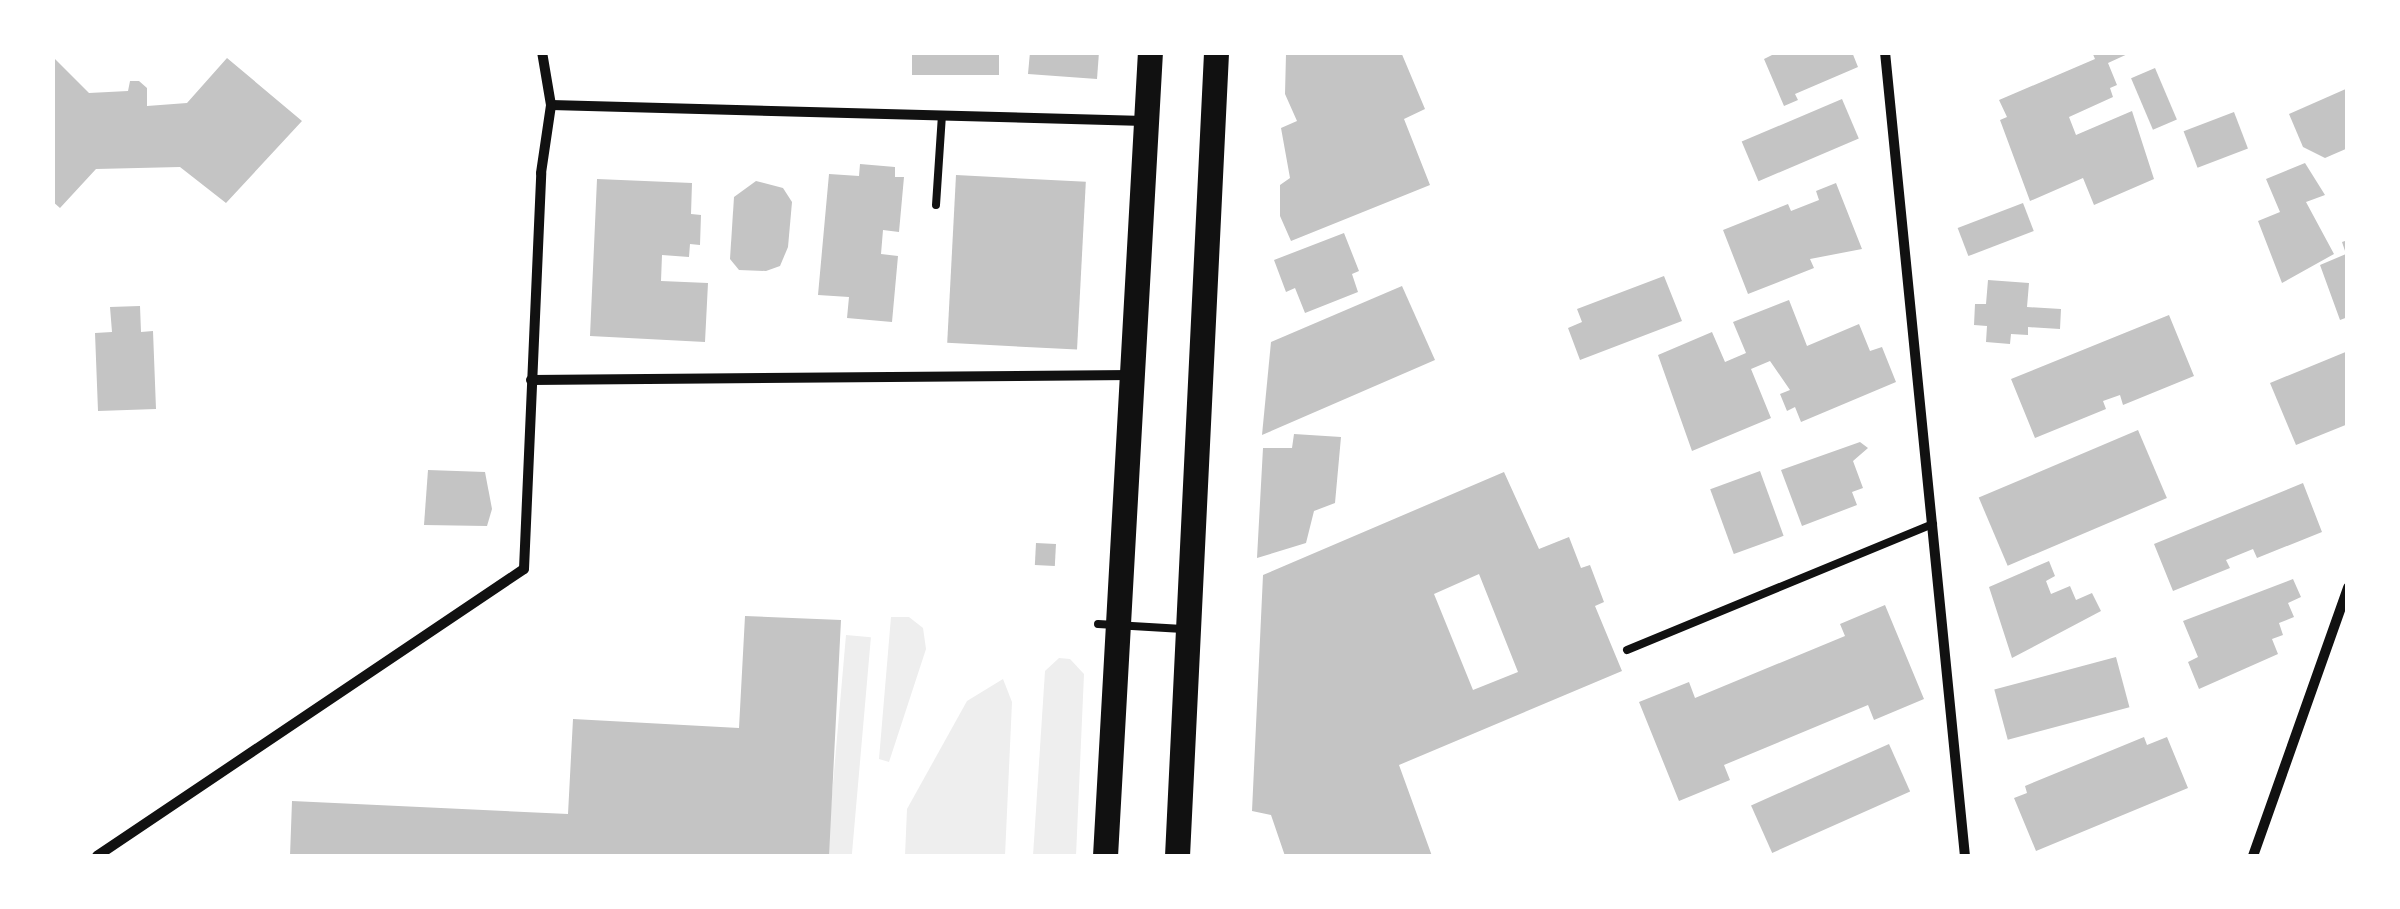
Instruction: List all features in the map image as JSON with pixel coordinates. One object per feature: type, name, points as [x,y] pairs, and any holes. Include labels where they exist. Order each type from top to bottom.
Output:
[{"type":"main road","points":[[1105,856],[1108,624],[1133,374],[1150,52]]},
{"type":"main road","points":[[1176,856],[1184,629],[1216,52]]},
{"type":"street","points":[[97,856],[524,569],[540,173],[552,106],[542,52]]},
{"type":"street","points":[[1885,52],[1965,856]]},
{"type":"street","points":[[552,106],[1146,120]]},
{"type":"street","points":[[530,380],[1133,374]]},
{"type":"street","points":[[2253,856],[2348,588]]},
{"type":"lane","points":[[936,205],[942,115]]},
{"type":"lane","points":[[1627,650],[1933,524]]},
{"type":"lane","points":[[1108,624],[1184,629]]},
{"type":"shaded area","points":[[891,617],[909,617],[923,628],[926,649],[889,762],[879,759]]},
{"type":"shaded area","points":[[846,635],[871,637],[852,856],[827,855]]},
{"type":"shaded area","points":[[1059,658],[1070,659],[1084,674],[1076,856],[1033,856],[1045,671]]},
{"type":"shaded area","points":[[1003,679],[1012,702],[1005,856],[905,856],[907,809],[967,701]]},
{"type":"building","points":[[912,52],[999,52],[999,75],[912,75]]},
{"type":"building","points":[[1030,52],[1099,52],[1097,79],[1028,74]]},
{"type":"building","points":[[1401,52],[1425,109],[1404,119],[1430,185],[1291,241],[1280,216],[1280,185],[1290,178],[1281,128],[1297,121],[1285,94],[1286,54]]},
{"type":"building","points":[[1778,52],[1852,52],[1858,67],[1795,94],[1798,100],[1784,106],[1764,59]]},
{"type":"building","points":[[2092,52],[2132,52],[2108,63],[2117,85],[2110,88],[2113,97],[2069,117],[2076,135],[2132,111],[2154,179],[2094,205],[2083,178],[2030,201],[2000,120],[2007,117],[1999,100],[2095,59]]},
{"type":"building","points":[[52,56],[89,93],[128,91],[130,81],[139,81],[147,88],[147,106],[187,103],[227,58],[302,121],[226,203],[180,167],[96,169],[60,208],[52,201]]},
{"type":"building","points":[[2155,68],[2177,120],[2153,130],[2131,78]]},
{"type":"building","points":[[2348,88],[2348,148],[2325,158],[2303,147],[2289,114]]},
{"type":"building","points":[[1842,99],[1859,139],[1758,181],[1742,142]]},
{"type":"building","points":[[2234,112],[2248,148],[2198,168],[2184,131]]},
{"type":"building","points":[[2305,163],[2325,195],[2306,202],[2334,254],[2282,283],[2258,221],[2280,212],[2266,179]]},
{"type":"building","points":[[860,164],[895,167],[895,177],[904,177],[899,232],[883,230],[881,254],[898,256],[892,322],[847,318],[849,297],[818,295],[829,174],[859,176]]},
{"type":"building","points":[[956,175],[1086,182],[1077,350],[947,343]]},
{"type":"building","points":[[597,179],[692,183],[691,214],[701,215],[700,245],[690,244],[689,257],[662,255],[661,281],[708,283],[705,342],[590,336]]},
{"type":"building","points":[[756,181],[783,188],[792,202],[788,247],[780,266],[766,271],[739,270],[730,259],[734,197]]},
{"type":"building","points":[[1836,183],[1862,249],[1810,259],[1814,268],[1748,294],[1723,230],[1788,204],[1791,211],[1819,200],[1816,191]]},
{"type":"building","points":[[2023,203],[2034,231],[1968,256],[1958,228]]},
{"type":"building","points":[[1344,233],[1359,271],[1352,274],[1358,292],[1305,313],[1295,288],[1286,292],[1274,260]]},
{"type":"building","points":[[2348,240],[2348,317],[2340,320],[2320,265],[2346,254],[2342,242]]},
{"type":"building","points":[[1664,276],[1682,321],[1580,360],[1568,328],[1582,322],[1577,309]]},
{"type":"building","points":[[1988,280],[2029,283],[2027,307],[2061,309],[2060,329],[2028,327],[2028,335],[2011,334],[2010,344],[1986,342],[1987,326],[1974,325],[1975,304],[1986,304]]},
{"type":"building","points":[[1402,286],[1435,360],[1262,435],[1271,342]]},
{"type":"building","points":[[1789,300],[1807,346],[1859,324],[1870,351],[1882,347],[1896,382],[1801,422],[1795,407],[1787,411],[1780,394],[1790,390],[1770,361],[1751,369],[1771,418],[1692,451],[1658,355],[1712,332],[1725,362],[1746,353],[1733,322]]},
{"type":"building","points":[[140,306],[141,332],[153,331],[156,409],[98,411],[95,333],[112,332],[110,307]]},
{"type":"building","points":[[2169,315],[2194,376],[2123,405],[2120,395],[2103,401],[2106,409],[2035,438],[2011,379]]},
{"type":"building","points":[[2348,351],[2348,424],[2296,445],[2270,383]]},
{"type":"building","points":[[2138,430],[2167,498],[2008,566],[1979,498]]},
{"type":"building","points":[[1294,434],[1341,437],[1335,503],[1314,511],[1306,543],[1257,558],[1263,448],[1292,448]]},
{"type":"building","points":[[1860,442],[1868,448],[1853,461],[1863,488],[1852,492],[1857,505],[1802,526],[1781,470]]},
{"type":"building","points":[[428,470],[485,472],[492,509],[487,526],[424,525]]},
{"type":"building","points":[[1760,471],[1784,536],[1734,554],[1710,489]]},
{"type":"building","points":[[1504,472],[1539,549],[1569,537],[1581,568],[1590,565],[1604,602],[1595,606],[1622,671],[1399,765],[1432,856],[1285,856],[1271,815],[1252,811],[1263,575]],"holes":[[[1479,574],[1518,672],[1473,690],[1434,594]]]},
{"type":"building","points":[[2303,483],[2322,532],[2257,558],[2253,549],[2226,560],[2230,568],[2173,591],[2154,544]]},
{"type":"building","points":[[1036,543],[1056,544],[1055,566],[1035,565]]},
{"type":"building","points":[[2049,561],[2055,576],[2046,581],[2051,594],[2070,586],[2076,600],[2092,593],[2101,611],[2012,658],[1989,587]]},
{"type":"building","points":[[2293,579],[2301,597],[2288,603],[2294,617],[2279,623],[2283,635],[2272,639],[2278,654],[2199,689],[2188,662],[2198,657],[2183,621]]},
{"type":"building","points":[[1885,605],[1924,699],[1874,720],[1868,705],[1724,765],[1730,780],[1679,801],[1639,702],[1689,682],[1695,698],[1845,636],[1840,624]]},
{"type":"building","points":[[745,616],[841,620],[829,856],[290,856],[292,801],[568,814],[573,719],[739,728]]},
{"type":"building","points":[[2116,657],[2129,707],[2008,740],[1994,690]]},
{"type":"building","points":[[2144,737],[2147,745],[2167,737],[2188,788],[2036,851],[2014,798],[2027,793],[2025,786]]},
{"type":"building","points":[[1889,744],[1910,792],[1772,853],[1751,805]]}]
